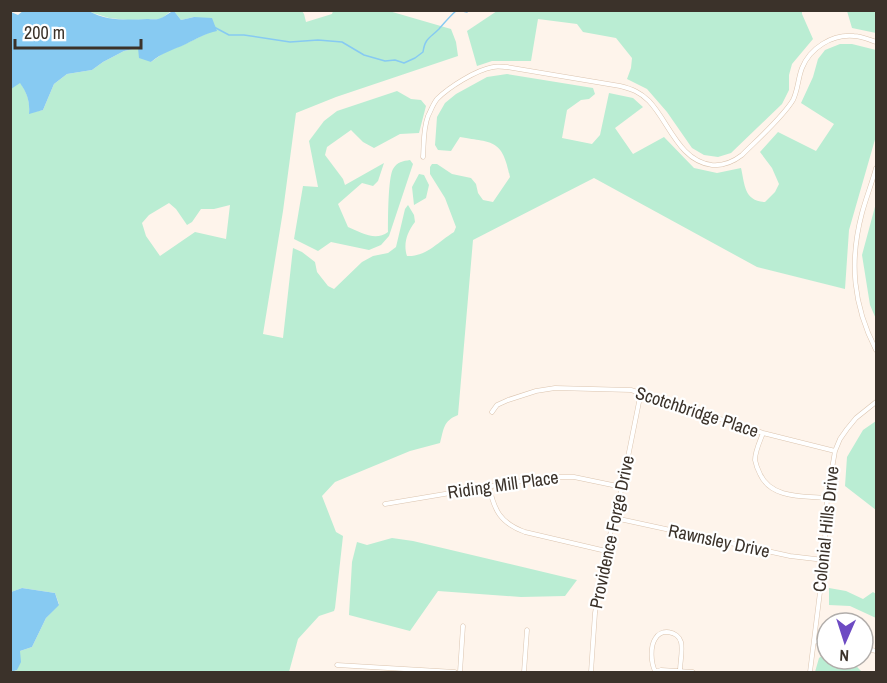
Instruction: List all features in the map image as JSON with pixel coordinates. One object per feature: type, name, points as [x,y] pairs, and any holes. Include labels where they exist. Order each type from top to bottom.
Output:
[{"type":"street","points":[[423,157],[425,126],[436,101],[471,75],[495,66],[620,86],[637,91],[654,106],[690,157],[708,165],[724,164],[742,155],[786,109],[796,93],[803,66],[821,44],[843,36],[859,36],[876,42]]},
{"type":"street","points":[[876,168],[862,212],[856,244],[855,273],[858,302],[868,334],[876,350]]},
{"type":"street","name":"Scotchbridge Place","points":[[492,412],[496,405],[508,400],[555,388],[632,390],[763,433],[835,451]]},
{"type":"street","name":"Providence Forge Drive","points":[[591,672],[595,613],[606,551],[622,487],[641,392]]},
{"type":"street","name":"Colonial Hills Drive","points":[[810,672],[824,560],[827,498],[835,451],[840,439],[856,418],[876,402]]},
{"type":"street","points":[[763,433],[755,459],[763,481],[772,489],[782,493],[827,498]]},
{"type":"street","name":"Riding Mill Place","points":[[385,504],[559,476],[622,487]]},
{"type":"street","points":[[489,486],[492,502],[497,512],[507,524],[514,528],[606,551]]},
{"type":"street","name":"Rawnsley Drive","points":[[615,518],[790,556],[824,560]]},
{"type":"street","points":[[460,672],[463,626]]},
{"type":"street","points":[[524,672],[527,630]]},
{"type":"street","points":[[680,671],[682,646],[680,640],[675,634],[666,632],[660,634],[654,641],[652,665],[655,672],[693,672]]},
{"type":"street","points":[[337,665],[397,671],[455,672]]},
{"type":"green space","points":[[89,11],[171,11],[161,19],[128,20],[109,18]]},
{"type":"green space","points":[[174,11],[302,11],[306,22],[332,14],[333,11],[389,11],[451,29],[456,42],[458,56],[336,97],[296,113],[263,334],[283,338],[293,248],[315,262],[317,272],[328,286],[334,289],[362,262],[373,256],[388,253],[396,247],[408,205],[415,222],[406,238],[407,256],[414,256],[432,248],[454,232],[456,227],[445,198],[430,174],[432,164],[437,164],[452,174],[471,178],[483,200],[493,202],[510,177],[500,149],[489,142],[460,137],[451,151],[438,150],[435,145],[437,117],[445,103],[456,94],[487,77],[507,74],[593,88],[595,94],[567,110],[562,138],[592,144],[600,135],[609,93],[633,98],[643,107],[615,128],[633,154],[664,137],[694,168],[717,173],[741,168],[749,195],[753,199],[765,202],[779,184],[772,168],[760,152],[778,132],[816,151],[834,124],[801,103],[813,77],[818,59],[825,50],[840,44],[852,44],[876,50],[876,136],[849,230],[845,289],[757,267],[594,178],[473,240],[458,415],[447,423],[440,443],[410,451],[335,482],[322,496],[336,532],[343,536],[335,608],[334,611],[319,616],[298,639],[289,672],[11,672],[17,670],[20,651],[32,647],[46,618],[59,604],[55,593],[22,588],[11,592],[10,89],[20,82],[28,97],[29,113],[43,110],[54,84],[67,74],[92,70],[124,51],[138,48],[151,62],[165,52],[210,32],[194,17],[181,20]],"holes":[[[169,203],[187,225],[201,209],[230,205],[226,239],[195,232],[160,256],[146,236],[142,223],[149,215]]]},
{"type":"green space","points":[[497,11],[802,11],[813,39],[792,64],[789,90],[782,104],[731,153],[718,157],[704,155],[692,148],[667,112],[647,89],[627,79],[632,58],[616,38],[583,32],[577,24],[538,19],[531,61],[492,61],[477,66],[467,31]]},
{"type":"green space","points":[[847,11],[876,11],[876,33],[852,28]]},
{"type":"green space","points":[[397,91],[411,99],[421,100],[426,106],[419,133],[400,134],[374,148],[363,142],[351,130],[327,147],[325,155],[345,185],[384,163],[378,181],[373,186],[362,183],[338,204],[348,227],[373,236],[388,232],[391,174],[398,163],[410,160],[413,164],[389,236],[381,245],[369,250],[331,242],[318,251],[294,239],[303,186],[318,187],[309,141],[324,121],[337,111]]},
{"type":"green space","points":[[419,174],[424,175],[429,185],[426,198],[414,205],[412,187]]},
{"type":"green space","points":[[876,203],[876,319],[870,305],[862,255]]},
{"type":"green space","points":[[876,421],[876,510],[845,486],[847,457],[863,430]]},
{"type":"green space","points":[[392,538],[577,580],[565,596],[521,597],[438,591],[410,631],[349,615],[352,562],[357,542],[367,545]]},
{"type":"green space","points":[[829,588],[846,591],[863,599],[873,592],[876,594],[876,618],[875,611],[861,611],[850,606],[829,605]]},
{"type":"green space","points":[[861,671],[862,672],[815,672]]},
{"type":"water","points":[[24,10],[89,11],[102,17],[125,20],[158,19],[174,11],[181,20],[194,17],[212,18],[217,31],[167,52],[151,62],[139,58],[138,48],[124,51],[92,70],[67,74],[54,84],[43,110],[29,114],[28,97],[20,83],[11,89],[11,12],[18,15]]},
{"type":"water","points":[[22,588],[55,593],[59,605],[46,618],[32,647],[20,651],[21,662],[17,670],[11,672],[11,592]]},
{"type":"waterway","points":[[214,27],[229,35],[290,42],[318,40],[342,42],[364,55],[404,63],[423,52],[428,39],[457,10]]},
{"type":"waterway","points":[[458,10],[467,12],[470,10]]}]
